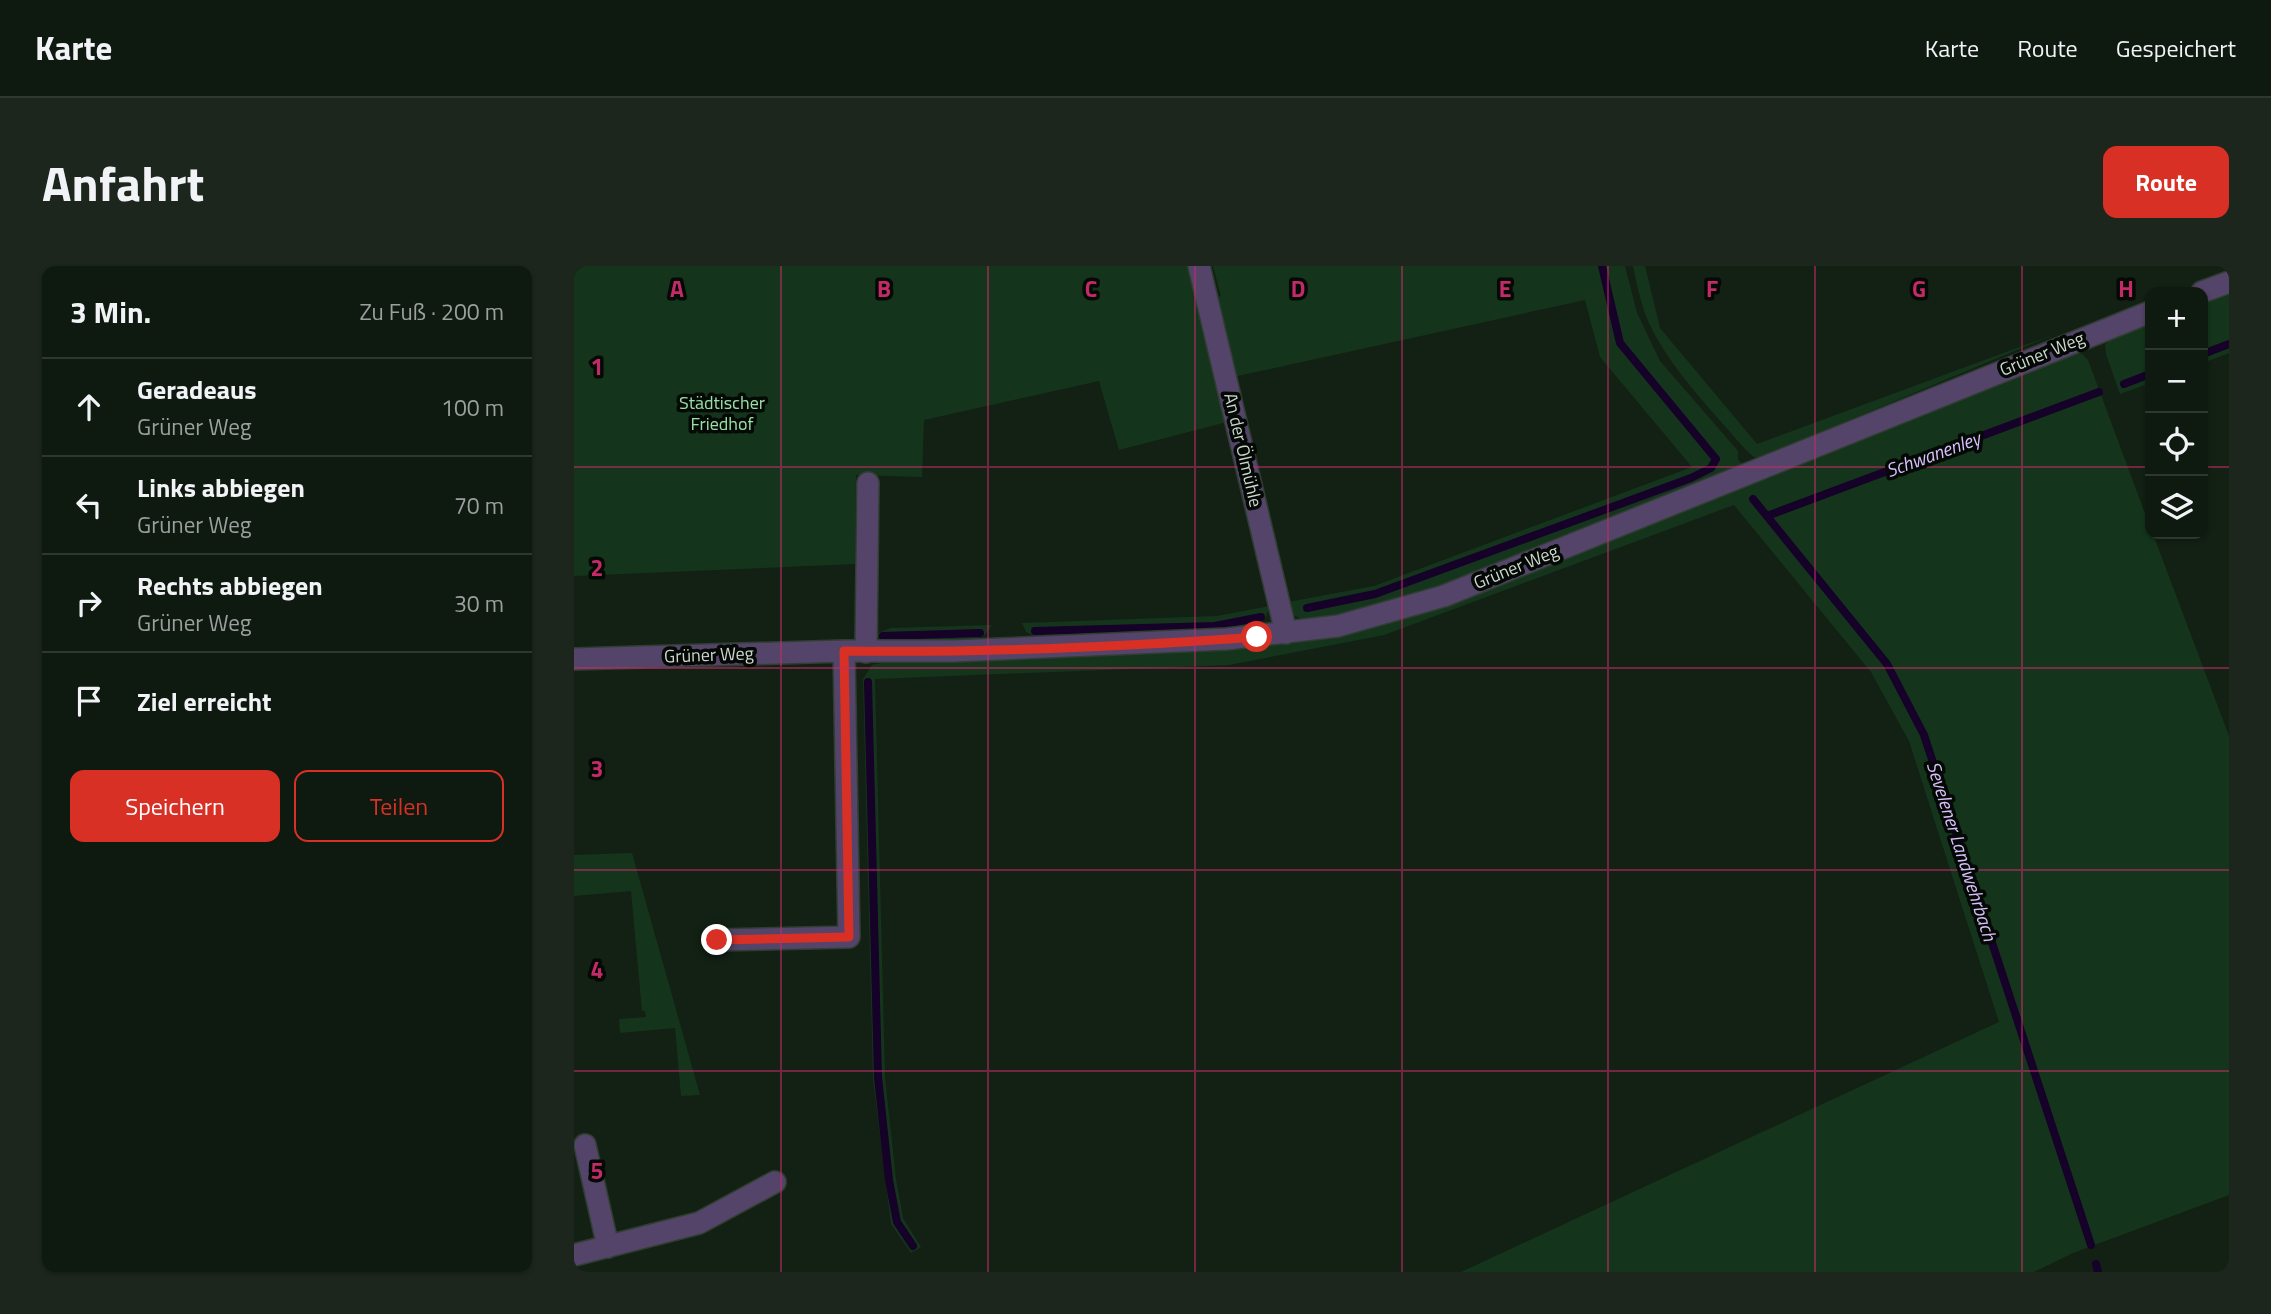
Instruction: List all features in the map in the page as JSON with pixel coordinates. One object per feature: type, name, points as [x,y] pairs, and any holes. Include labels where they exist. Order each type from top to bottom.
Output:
[{"type":"street","name":"An der Ölmühle","points":[[1199,266],[1286,633]]},
{"type":"street","points":[[2208,290],[2229,282]]},
{"type":"street","name":"Grüner Weg","points":[[574,659],[1141,644],[1286,633],[1338,626],[1444,596],[2145,314]]},
{"type":"street","points":[[866,652],[868,482]]},
{"type":"street","points":[[717,940],[849,937],[844,651]]},
{"type":"street","points":[[586,1145],[608,1247]]},
{"type":"street","points":[[574,1255],[699,1223],[775,1182]]},
{"type":"green space","name":"Städtischer Friedhof","points":[[574,266],[1188,266],[1227,422],[1119,450],[1099,381],[924,420],[922,477],[856,475],[855,564],[574,576]]},
{"type":"green space","points":[[1213,266],[1625,266],[1637,313],[1660,361],[1738,451],[1738,460],[1744,465],[1484,573],[1398,602],[1307,621],[1293,615],[1288,602],[1374,586],[1692,467],[1600,357],[1585,300],[1233,377],[1213,299],[1221,296]]},
{"type":"green space","points":[[1633,266],[1645,266],[1660,328],[1757,444],[2055,334],[1759,458],[1744,448],[1668,357],[1646,316]]},
{"type":"green space","points":[[2229,293],[2229,353],[2208,361],[2208,350],[2208,301]]},
{"type":"green space","points":[[2145,325],[2145,385],[2120,394],[2106,354],[2105,345],[2113,337]]},
{"type":"green space","points":[[2068,352],[2082,354],[2088,360],[2145,514],[2145,539],[2155,539],[2229,736],[2229,1195],[2073,1253],[2034,1272],[1461,1272],[1999,1022],[1909,741],[1871,672],[1734,505],[1384,635],[1229,665],[875,679],[885,1078],[903,1218],[921,1247],[911,1253],[891,1224],[873,1079],[863,679],[872,665],[1201,651],[1312,639],[1490,587],[1792,468]]},
{"type":"green space","points":[[1270,606],[1265,619],[1256,627],[1216,631],[1035,636],[1026,632],[1022,623],[1217,616]]},
{"type":"green space","points":[[992,625],[984,636],[973,639],[885,641],[880,639],[878,633],[891,628]]},
{"type":"green space","points":[[632,853],[700,1095],[681,1096],[675,1028],[620,1033],[619,1019],[646,1017],[645,1011],[642,1011],[631,891],[574,896],[574,855]]},
{"type":"waterway","points":[[1307,608],[1375,594],[1691,478],[1711,468],[1716,459],[1620,343],[1602,266]]},
{"type":"waterway","name":"Schwanenley","points":[[2208,352],[2229,344]]},
{"type":"waterway","name":"Schwanenley","points":[[2124,384],[2145,376]]},
{"type":"waterway","name":"Schwanenley","points":[[1767,516],[2099,392]]},
{"type":"waterway","name":"Sevelener Landwehrbach","points":[[1753,499],[1887,664],[1924,735],[2091,1245]]},
{"type":"waterway","points":[[1035,631],[1215,626],[1261,617]]},
{"type":"waterway","points":[[883,636],[980,633]]},
{"type":"waterway","points":[[868,682],[878,1077],[889,1180],[897,1222],[913,1246]]},
{"type":"waterway","name":"Sevelener Landwehrbach","points":[[2096,1264],[2098,1272]]},
{"type":"route","points":[[717,940],[849,937],[844,651],[954,651],[1257,637]]}]
